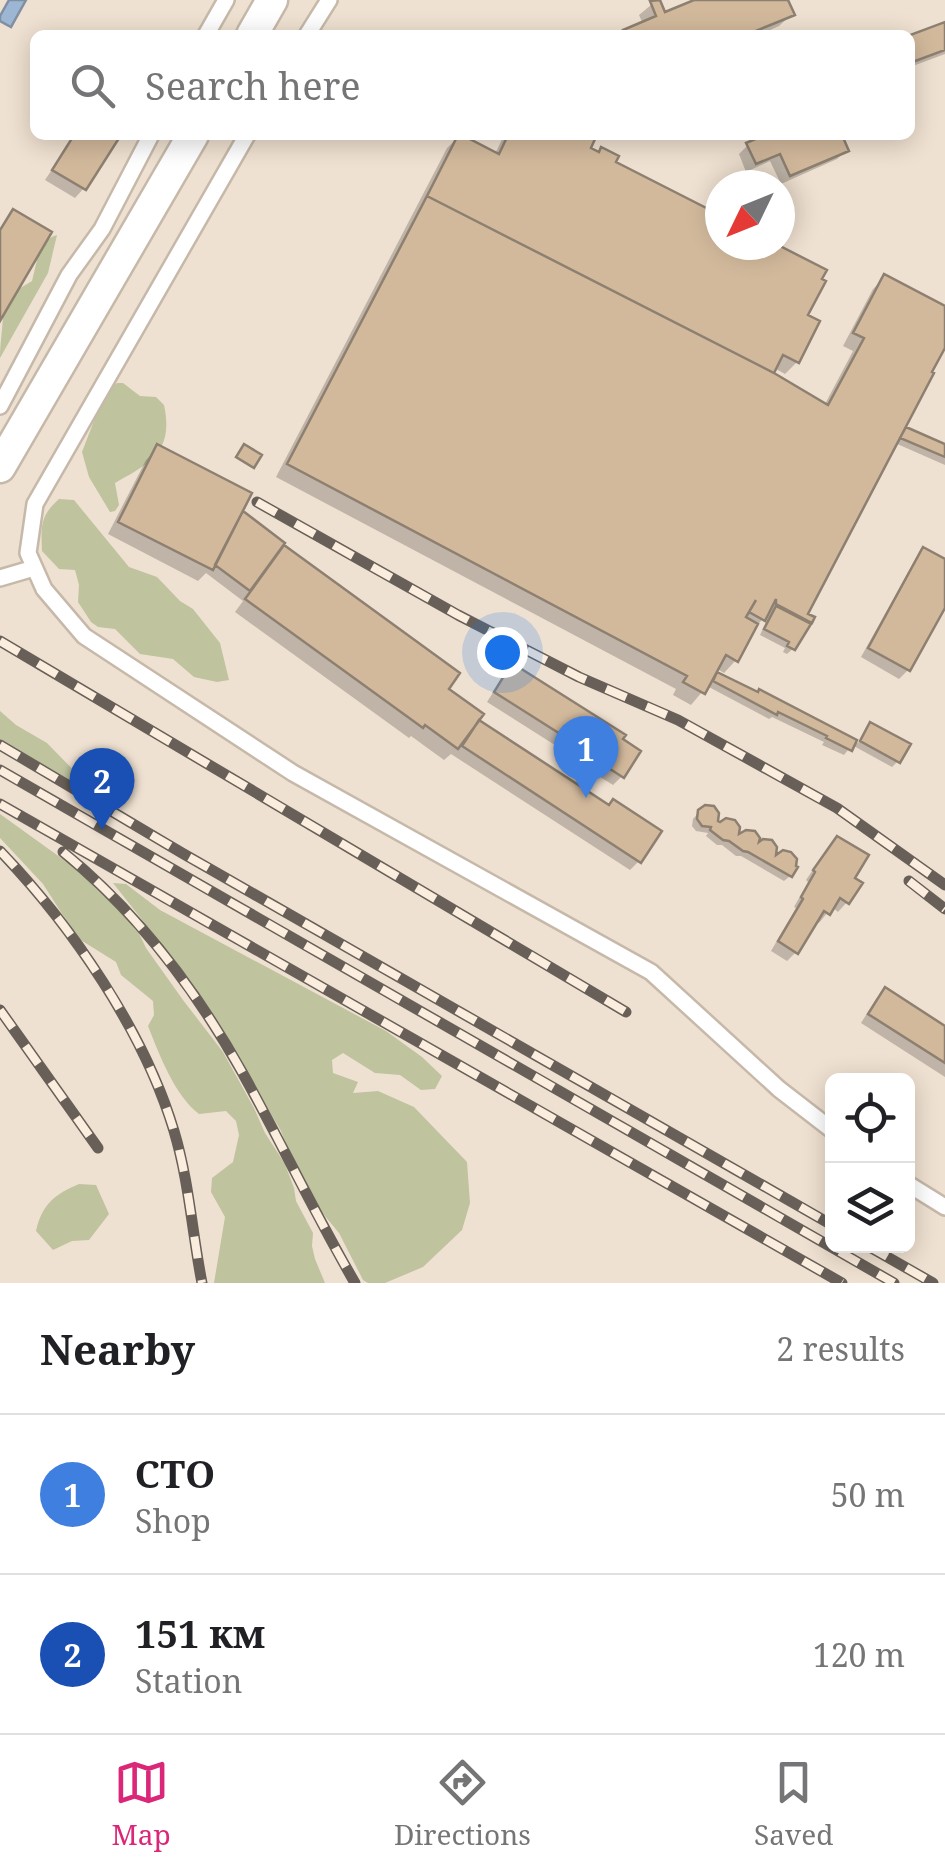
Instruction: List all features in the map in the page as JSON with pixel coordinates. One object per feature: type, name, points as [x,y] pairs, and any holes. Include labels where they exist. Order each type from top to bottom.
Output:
[{"type":"street","points":[[255,30],[272,0]]},
{"type":"street","points":[[0,467],[190,140]]},
{"type":"lane","points":[[209,30],[226,0]]},
{"type":"lane","points":[[311,30],[328,0]]},
{"type":"lane","points":[[0,406],[69,275],[102,229],[149,140]]},
{"type":"lane","points":[[244,140],[35,504],[28,553],[44,589],[84,636],[293,773],[651,972],[779,1089],[825,1125]]},
{"type":"lane","points":[[0,578],[34,568]]},
{"type":"lane","points":[[915,1188],[945,1206]]},
{"type":"green space","points":[[57,235],[48,273],[0,358],[2,299],[32,281],[42,247]]},
{"type":"green space","points":[[117,383],[140,396],[156,397],[164,405],[166,434],[149,462],[115,483],[119,505],[110,512],[89,477],[82,452],[102,400]]},
{"type":"green space","points":[[59,499],[74,500],[129,567],[157,577],[193,609],[220,643],[229,680],[217,682],[194,677],[173,659],[140,654],[115,629],[91,622],[78,602],[75,570],[59,569],[42,551],[43,522]]},
{"type":"green space","points":[[0,711],[47,743],[85,782],[74,787],[0,746]]},
{"type":"green space","points":[[0,814],[89,878],[135,925],[146,948],[223,1052],[285,1164],[296,1201],[313,1233],[315,1259],[325,1283],[214,1283],[225,1217],[211,1192],[212,1178],[233,1162],[239,1135],[236,1121],[226,1111],[199,1114],[182,1097],[148,1026],[154,1015],[153,1001],[121,975],[116,962],[71,934],[43,884],[0,838]]},
{"type":"green space","points":[[113,883],[126,884],[160,910],[386,1031],[442,1076],[435,1089],[421,1090],[400,1075],[375,1073],[343,1053],[332,1060],[333,1073],[358,1082],[353,1093],[378,1091],[414,1107],[467,1162],[470,1203],[462,1230],[423,1267],[385,1283],[363,1280],[339,1233],[305,1192],[281,1131],[248,1075],[241,1070],[169,954]]},
{"type":"green space","points":[[79,1184],[96,1185],[109,1214],[89,1240],[72,1241],[53,1250],[36,1231],[42,1214],[51,1201]]},
{"type":"water","points":[[9,0],[26,0],[11,27],[0,21]]},
{"type":"building","points":[[660,0],[665,12],[694,0],[788,0],[795,15],[758,30],[623,30],[656,16],[650,1]]},
{"type":"building","points":[[945,22],[945,50],[915,61],[915,33]]},
{"type":"building","points":[[71,140],[118,140],[86,190],[52,170]]},
{"type":"building","points":[[455,140],[472,140],[499,154],[506,140],[595,140],[591,148],[599,152],[601,147],[619,156],[616,162],[705,207],[705,260],[795,260],[795,254],[827,270],[822,279],[826,281],[808,315],[820,321],[799,363],[783,355],[774,373],[427,196]]},
{"type":"building","points":[[753,140],[844,140],[849,151],[795,174],[795,170],[787,170],[780,154],[756,164],[746,143]]},
{"type":"building","points":[[427,196],[774,373],[828,405],[864,338],[853,333],[884,274],[945,306],[945,348],[808,614],[815,617],[812,623],[776,604],[776,599],[765,621],[749,612],[756,600],[746,617],[758,624],[738,662],[726,655],[705,694],[683,682],[687,676],[287,464]]},
{"type":"building","points":[[13,209],[52,232],[0,321],[0,230]]},
{"type":"building","points":[[906,427],[945,444],[945,457],[900,438]]},
{"type":"building","points":[[157,444],[252,493],[213,570],[118,522]]},
{"type":"building","points":[[244,444],[262,455],[254,468],[236,457]]},
{"type":"building","points":[[243,511],[285,543],[250,591],[215,565]]},
{"type":"building","points":[[284,545],[460,673],[449,689],[484,714],[458,749],[245,599]]},
{"type":"building","points":[[923,547],[945,559],[945,608],[910,671],[868,648]]},
{"type":"building","points":[[776,606],[811,624],[795,650],[787,646],[789,642],[764,629]]},
{"type":"building","points":[[512,663],[626,735],[623,739],[641,751],[624,778],[494,692]]},
{"type":"building","points":[[717,672],[758,692],[759,689],[857,740],[852,751],[713,681]]},
{"type":"building","points":[[479,720],[609,805],[613,799],[662,831],[641,863],[462,746]]},
{"type":"building","points":[[870,722],[911,744],[900,763],[860,741]]},
{"type":"building","points":[[705,805],[714,806],[720,822],[726,818],[735,820],[739,834],[755,831],[759,842],[772,840],[777,847],[776,855],[783,850],[791,852],[798,867],[792,877],[723,840],[711,827],[702,826],[697,819],[698,810]]},
{"type":"building","points":[[837,836],[869,855],[855,878],[863,883],[849,904],[840,898],[830,915],[824,911],[798,954],[778,941],[803,899],[813,870]]},
{"type":"building","points":[[885,987],[945,1026],[945,1063],[868,1014]]},
{"type":"railway","points":[[257,502],[458,615],[579,677],[678,720],[837,808],[945,885]]},
{"type":"railway","points":[[0,641],[626,1012]]},
{"type":"railway","points":[[0,745],[825,1221]]},
{"type":"railway","points":[[0,770],[894,1283]]},
{"type":"railway","points":[[0,804],[842,1283]]},
{"type":"railway","points":[[0,851],[79,946],[144,1056],[161,1093],[179,1150],[202,1283]]},
{"type":"railway","points":[[63,852],[140,926],[205,1011],[355,1283]]},
{"type":"railway","points":[[909,881],[945,909]]},
{"type":"railway","points":[[0,1010],[98,1148]]},
{"type":"railway","points":[[880,1253],[933,1283]]},
{"type":"place","name":"СТО","points":[[586,798]]},
{"type":"place","name":"151 км","points":[[102,830]]}]
